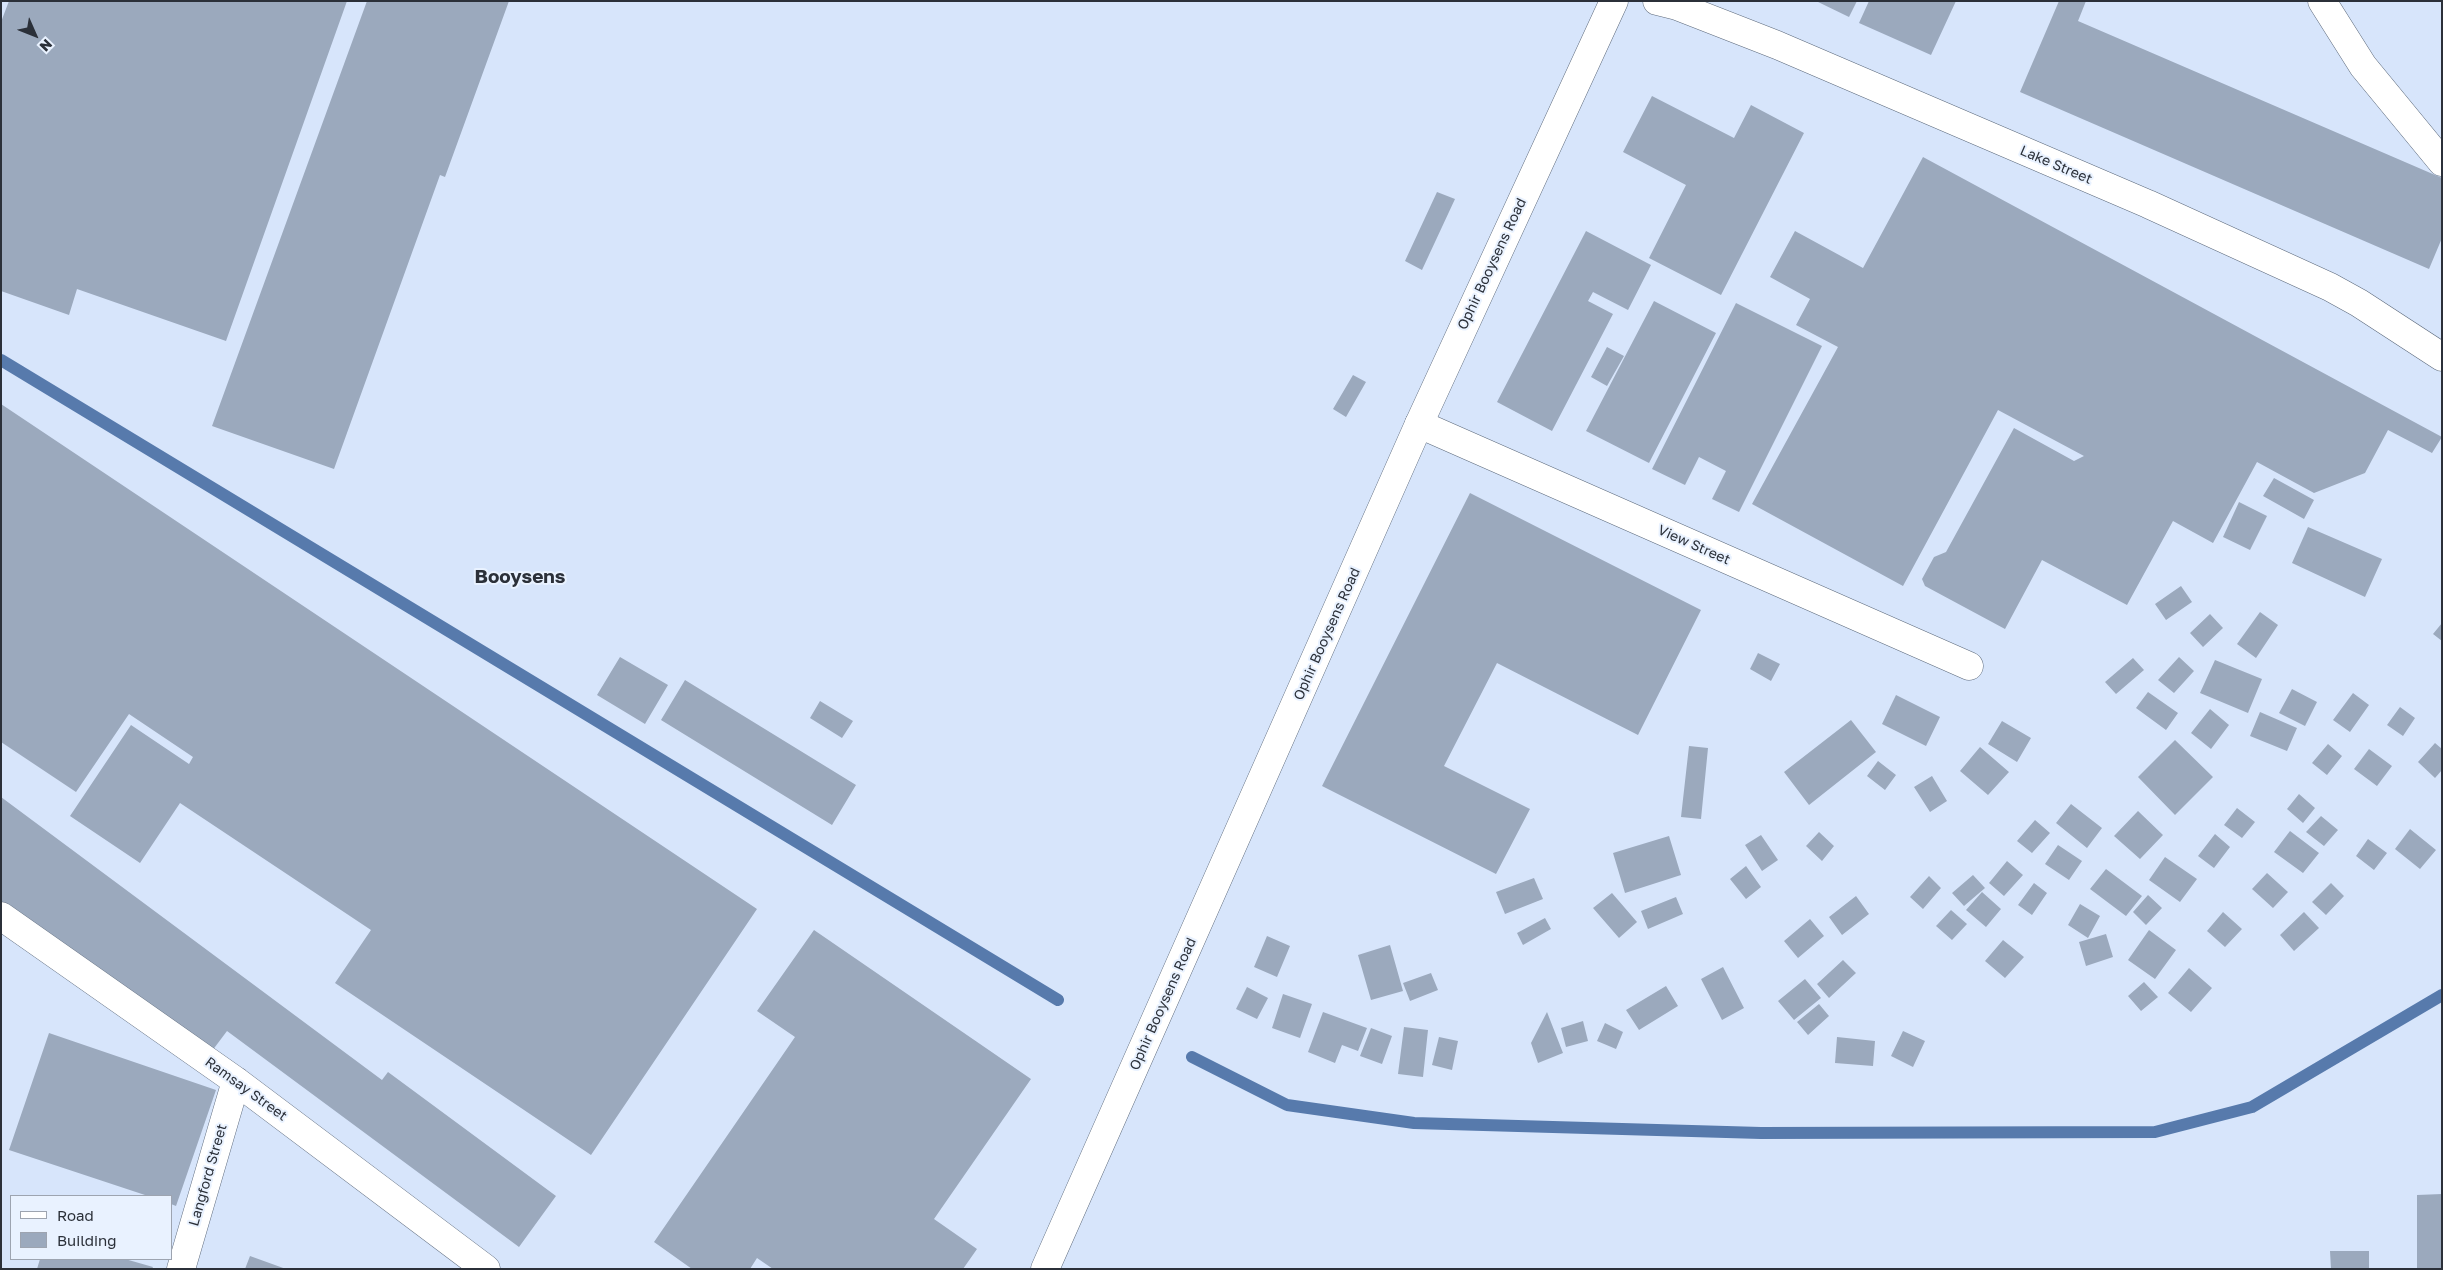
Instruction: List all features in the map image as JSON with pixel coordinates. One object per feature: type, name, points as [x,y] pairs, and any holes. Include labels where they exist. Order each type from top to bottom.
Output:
[{"type":"street","name":"Ophir Booysens Road","points":[[1045,1269],[1419,424],[1614,1]]},
{"type":"street","name":"Lake Street","points":[[1657,1],[1678,6],[1777,45],[2166,212],[2330,287],[2359,303],[2442,357]]},
{"type":"street","points":[[2322,1],[2363,66],[2442,162]]},
{"type":"street","name":"View Street","points":[[1419,424],[1969,666]]},
{"type":"street","name":"Ramsay Street","points":[[1,916],[236,1081],[486,1269]]},
{"type":"street","name":"Langford Street","points":[[181,1269],[236,1081]]},
{"type":"building","points":[[9,1],[347,1],[226,341],[77,289],[69,315],[1,291],[1,22]]},
{"type":"building","points":[[367,1],[509,1],[445,177],[440,175],[334,469],[212,426]]},
{"type":"building","points":[[1816,1],[1857,1],[1849,17]]},
{"type":"building","points":[[1869,1],[1956,1],[1931,55],[1859,23]]},
{"type":"building","points":[[2059,1],[2086,1],[2078,21],[2442,178],[2442,238],[2429,269],[2020,92]]},
{"type":"building","points":[[1652,96],[1734,138],[1751,105],[1804,133],[1721,295],[1649,258],[1686,185],[1623,152]]},
{"type":"building","points":[[1923,157],[2442,437],[2432,453],[2388,430],[2365,473],[2314,493],[2257,462],[2213,543],[2173,521],[2127,605],[2042,560],[2005,629],[1925,586],[1922,579],[1934,557],[1946,552],[2014,428],[2074,461],[2084,456],[1998,410],[1903,586],[1752,504],[1838,347],[1796,325],[1810,299],[1770,277],[1795,231],[1863,268]]},
{"type":"building","points":[[1437,192],[1455,199],[1422,270],[1405,261]]},
{"type":"building","points":[[1586,231],[1651,265],[1628,310],[1593,292],[1588,301],[1613,314],[1552,431],[1497,402]]},
{"type":"building","points":[[1654,301],[1716,333],[1649,463],[1586,431]]},
{"type":"building","points":[[1736,303],[1822,346],[1739,512],[1712,499],[1726,471],[1699,457],[1685,485],[1652,469]]},
{"type":"building","points":[[1607,347],[1624,356],[1607,386],[1591,377]]},
{"type":"building","points":[[1353,375],[1366,382],[1346,417],[1333,409]]},
{"type":"building","points":[[1,404],[757,909],[591,1155],[335,983],[371,930],[180,803],[140,863],[70,816],[131,725],[189,764],[193,757],[129,714],[76,792],[1,742]]},
{"type":"building","points":[[2274,478],[2314,500],[2304,519],[2263,496]]},
{"type":"building","points":[[1470,493],[1701,610],[1638,735],[1497,663],[1444,766],[1530,809],[1496,874],[1322,786]]},
{"type":"building","points":[[2239,502],[2267,516],[2250,550],[2223,537]]},
{"type":"building","points":[[2308,527],[2382,559],[2365,597],[2292,563]]},
{"type":"building","points":[[2181,586],[2192,602],[2166,620],[2155,604]]},
{"type":"building","points":[[2260,612],[2278,625],[2256,658],[2237,644]]},
{"type":"building","points":[[2210,614],[2223,628],[2203,647],[2190,633]]},
{"type":"building","points":[[2442,623],[2442,641],[2433,634]]},
{"type":"building","points":[[1758,653],[1780,664],[1771,681],[1750,669]]},
{"type":"building","points":[[620,657],[668,685],[645,724],[597,695]]},
{"type":"building","points":[[2179,657],[2194,671],[2174,693],[2158,680]]},
{"type":"building","points":[[2133,658],[2144,670],[2116,694],[2105,682]]},
{"type":"building","points":[[2215,660],[2262,679],[2248,713],[2200,693]]},
{"type":"building","points":[[685,680],[856,785],[832,825],[661,720]]},
{"type":"building","points":[[2292,689],[2317,702],[2305,726],[2279,713]]},
{"type":"building","points":[[2148,692],[2178,713],[2166,730],[2136,708]]},
{"type":"building","points":[[2353,693],[2369,705],[2350,732],[2333,720]]},
{"type":"building","points":[[1896,695],[1940,717],[1926,746],[1882,724]]},
{"type":"building","points":[[820,701],[853,721],[842,738],[810,718]]},
{"type":"building","points":[[2400,707],[2415,718],[2403,736],[2387,725]]},
{"type":"building","points":[[2210,709],[2229,725],[2211,749],[2191,733]]},
{"type":"building","points":[[2260,712],[2297,728],[2287,751],[2250,736]]},
{"type":"building","points":[[1851,720],[1876,752],[1809,805],[1784,772]]},
{"type":"building","points":[[2002,721],[2031,738],[2017,762],[1988,744]]},
{"type":"building","points":[[2175,740],[2213,777],[2175,815],[2138,777]]},
{"type":"building","points":[[2435,743],[2442,749],[2442,770],[2435,778],[2418,762]]},
{"type":"building","points":[[2328,744],[2342,756],[2327,775],[2312,763]]},
{"type":"building","points":[[1689,746],[1708,748],[1701,819],[1681,817]]},
{"type":"building","points":[[1980,747],[2009,772],[1988,795],[1960,771]]},
{"type":"building","points":[[2369,749],[2392,766],[2377,786],[2354,769]]},
{"type":"building","points":[[1878,761],[1896,775],[1885,790],[1867,776]]},
{"type":"building","points":[[1932,776],[1947,801],[1930,812],[1914,787]]},
{"type":"building","points":[[2299,794],[2315,808],[2303,823],[2287,809]]},
{"type":"building","points":[[1,797],[382,1080],[388,1072],[556,1196],[519,1247],[227,1031],[209,1055],[1,901]]},
{"type":"building","points":[[2071,804],[2102,828],[2087,848],[2056,823]]},
{"type":"building","points":[[2237,808],[2255,822],[2242,838],[2224,825]]},
{"type":"building","points":[[2138,811],[2163,835],[2140,859],[2114,836]]},
{"type":"building","points":[[2321,816],[2338,830],[2324,846],[2306,832]]},
{"type":"building","points":[[2035,820],[2050,833],[2032,853],[2017,841]]},
{"type":"building","points":[[2410,829],[2436,850],[2420,869],[2395,849]]},
{"type":"building","points":[[2290,831],[2319,853],[2303,873],[2274,852]]},
{"type":"building","points":[[1819,832],[1834,846],[1822,861],[1806,846]]},
{"type":"building","points":[[2215,834],[2230,847],[2214,868],[2198,856]]},
{"type":"building","points":[[1761,835],[1778,860],[1762,871],[1745,845]]},
{"type":"building","points":[[1669,836],[1681,875],[1625,893],[1613,853]]},
{"type":"building","points":[[2368,839],[2387,853],[2374,870],[2356,856]]},
{"type":"building","points":[[2058,845],[2082,861],[2069,880],[2045,864]]},
{"type":"building","points":[[2165,857],[2197,879],[2180,902],[2149,880]]},
{"type":"building","points":[[2007,861],[2023,875],[2004,896],[1989,883]]},
{"type":"building","points":[[1746,866],[1761,887],[1746,899],[1730,879]]},
{"type":"building","points":[[2106,869],[2142,896],[2126,916],[2090,889]]},
{"type":"building","points":[[2267,873],[2288,892],[2273,908],[2252,889]]},
{"type":"building","points":[[1973,875],[1985,888],[1964,906],[1952,893]]},
{"type":"building","points":[[1929,876],[1941,888],[1923,909],[1910,897]]},
{"type":"building","points":[[1534,878],[1543,899],[1505,914],[1496,892]]},
{"type":"building","points":[[2034,883],[2047,893],[2032,915],[2018,905]]},
{"type":"building","points":[[2331,883],[2344,896],[2326,915],[2312,902]]},
{"type":"building","points":[[1982,892],[2001,909],[1986,927],[1966,910]]},
{"type":"building","points":[[1612,893],[1637,922],[1619,938],[1593,908]]},
{"type":"building","points":[[2148,895],[2162,908],[2146,925],[2133,912]]},
{"type":"building","points":[[1856,896],[1869,914],[1842,935],[1829,917]]},
{"type":"building","points":[[1676,897],[1683,914],[1648,929],[1641,911]]},
{"type":"building","points":[[2080,904],[2100,916],[2088,938],[2068,925]]},
{"type":"building","points":[[1951,910],[1967,924],[1952,940],[1936,926]]},
{"type":"building","points":[[2223,912],[2242,929],[2225,947],[2207,931]]},
{"type":"building","points":[[2304,912],[2319,928],[2294,951],[2280,935]]},
{"type":"building","points":[[1545,918],[1551,929],[1523,945],[1517,933]]},
{"type":"building","points":[[1810,919],[1824,936],[1798,958],[1784,941]]},
{"type":"building","points":[[814,930],[1031,1079],[934,1219],[977,1249],[963,1269],[773,1269],[757,1258],[750,1269],[692,1269],[654,1242],[795,1037],[757,1011]]},
{"type":"building","points":[[2149,930],[2176,950],[2155,979],[2128,960]]},
{"type":"building","points":[[2106,934],[2113,957],[2086,966],[2079,942]]},
{"type":"building","points":[[1267,936],[1290,946],[1277,977],[1254,967]]},
{"type":"building","points":[[2003,940],[2024,957],[2005,978],[1985,961]]},
{"type":"building","points":[[1390,945],[1403,991],[1371,1000],[1358,955]]},
{"type":"building","points":[[1843,960],[1856,973],[1829,998],[1817,984]]},
{"type":"building","points":[[1723,967],[1744,1008],[1722,1020],[1701,979]]},
{"type":"building","points":[[2189,968],[2212,988],[2191,1012],[2168,993]]},
{"type":"building","points":[[1431,973],[1438,990],[1410,1001],[1403,983]]},
{"type":"building","points":[[1805,979],[1821,998],[1794,1020],[1778,1001]]},
{"type":"building","points":[[2144,982],[2158,997],[2141,1011],[2128,996]]},
{"type":"building","points":[[1666,986],[1678,1006],[1639,1030],[1626,1010]]},
{"type":"building","points":[[1247,987],[1268,998],[1257,1019],[1236,1009]]},
{"type":"building","points":[[1283,994],[1312,1004],[1300,1038],[1272,1028]]},
{"type":"building","points":[[1819,1004],[1829,1016],[1808,1035],[1797,1022]]},
{"type":"building","points":[[1323,1012],[1367,1028],[1358,1051],[1342,1045],[1335,1063],[1308,1052]]},
{"type":"building","points":[[1547,1012],[1563,1053],[1538,1063],[1531,1043]]},
{"type":"building","points":[[1583,1021],[1588,1041],[1566,1047],[1561,1028]]},
{"type":"building","points":[[1605,1023],[1623,1032],[1616,1049],[1597,1041]]},
{"type":"building","points":[[1404,1027],[1428,1030],[1423,1077],[1398,1074]]},
{"type":"building","points":[[1371,1028],[1392,1036],[1382,1064],[1360,1056]]},
{"type":"building","points":[[1903,1031],[1925,1041],[1913,1067],[1891,1056]]},
{"type":"building","points":[[49,1033],[216,1090],[176,1206],[172,1204],[172,1195],[145,1195],[9,1150]]},
{"type":"building","points":[[1439,1037],[1458,1041],[1452,1070],[1432,1065]]},
{"type":"building","points":[[1837,1037],[1875,1041],[1873,1066],[1835,1063]]},
{"type":"building","points":[[2442,1194],[2442,1269],[2417,1269],[2417,1195]]},
{"type":"building","points":[[2330,1251],[2369,1251],[2369,1269],[2331,1269]]},
{"type":"building","points":[[250,1256],[286,1269],[245,1269]]},
{"type":"building","points":[[40,1260],[128,1260],[153,1267],[152,1269],[37,1269]]},
{"type":"waterway","points":[[1,360],[1058,1000]]},
{"type":"waterway","points":[[1192,1057],[1287,1105],[1414,1123],[1761,1133],[2155,1132],[2252,1107],[2442,995]]},
{"type":"district","name":"Booysens","points":[[520,577]]}]
